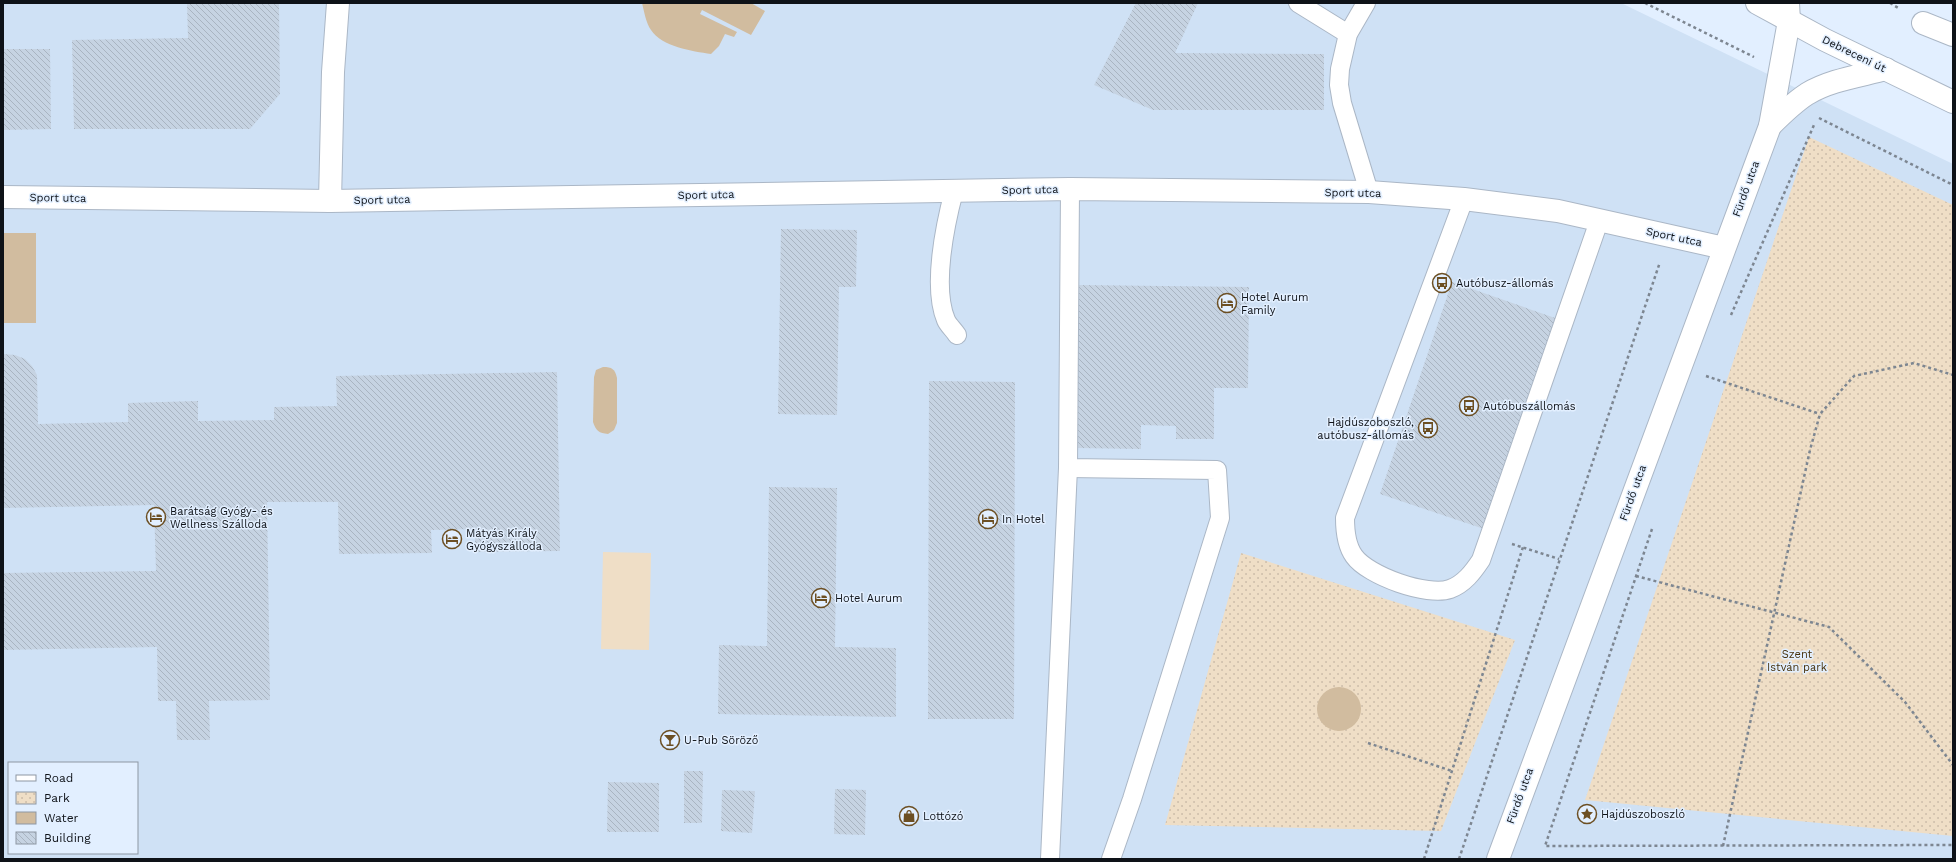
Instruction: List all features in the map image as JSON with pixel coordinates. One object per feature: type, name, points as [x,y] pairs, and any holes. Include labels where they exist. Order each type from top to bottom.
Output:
[{"type":"street","points":[[330,200],[333,72],[338,3]]},
{"type":"street","name":"Debreceni út","points":[[1757,3],[1789,12],[1825,40],[1953,102]]},
{"type":"street","name":"Fürdő utca","points":[[1498,859],[1770,126],[1781,70],[1789,12]]},
{"type":"street","points":[[1923,23],[1953,35]]},
{"type":"street","name":"Fürdő utca","points":[[1770,126],[1787,109],[1808,94],[1820,88],[1886,69]]},
{"type":"street","name":"Sport utca","points":[[3,197],[330,200],[1070,189],[1369,192],[1464,199],[1558,211],[1724,248]]},
{"type":"lane","points":[[1298,3],[1348,34]]},
{"type":"lane","points":[[1366,3],[1348,34],[1340,68],[1339,86],[1342,103],[1369,192]]},
{"type":"lane","points":[[1050,859],[1068,468],[1070,189]]},
{"type":"lane","points":[[954,191],[944,226],[941,300],[946,321],[957,335]]},
{"type":"lane","points":[[1464,199],[1345,518],[1345,531],[1349,546],[1354,557],[1364,567],[1378,575],[1412,586],[1436,591],[1449,590],[1470,576],[1481,560],[1599,221]]},
{"type":"lane","points":[[1068,468],[1217,470],[1220,518],[1132,798],[1111,859]]},
{"type":"path","points":[[1645,3],[1781,70]]},
{"type":"path","points":[[1817,117],[1953,185]]},
{"type":"path","points":[[1730,318],[1814,124]]},
{"type":"path","points":[[1459,859],[1669,236]]},
{"type":"path","points":[[1723,846],[1810,450],[1820,414],[1854,376],[1914,363],[1953,375]]},
{"type":"path","points":[[1703,383],[1708,368]]},
{"type":"path","points":[[1705,376],[1820,414]]},
{"type":"path","points":[[1654,524],[1545,846],[1953,845]]},
{"type":"path","points":[[1489,536],[1559,559]]},
{"type":"path","points":[[1424,859],[1523,547]]},
{"type":"path","points":[[1636,576],[1829,626],[1905,702],[1953,766]]},
{"type":"path","points":[[1368,743],[1452,770]]},
{"type":"shaded area","points":[[3,3],[1621,3],[1953,164],[1953,859],[3,859]]},
{"type":"green space","name":"Szent István park","points":[[1809,137],[1953,205],[1953,836],[1585,800]]},
{"type":"green space","points":[[603,552],[651,553],[649,650],[601,649]]},
{"type":"green space","points":[[1241,553],[1515,640],[1441,831],[1165,825]]},
{"type":"water","points":[[642,3],[751,3],[765,11],[751,35],[702,10],[700,14],[737,32],[734,37],[725,34],[719,46],[711,54],[678,47],[656,36],[651,30],[645,17]]},
{"type":"water","points":[[3,233],[36,233],[36,323],[3,323]]},
{"type":"water","points":[[603,367],[613,369],[617,378],[617,423],[614,430],[608,434],[598,431],[593,422],[594,377],[596,370]]},
{"type":"water","points":[[1339,687],[1351,691],[1357,697],[1361,709],[1357,721],[1351,727],[1339,731],[1327,727],[1321,721],[1317,709],[1321,697],[1327,691]]},
{"type":"building","points":[[187,3],[279,3],[280,94],[250,129],[74,129],[72,40],[188,38]]},
{"type":"building","points":[[1136,3],[1198,3],[1175,53],[1324,54],[1324,110],[1153,110],[1094,85]]},
{"type":"building","points":[[3,49],[50,49],[51,129],[3,130]]},
{"type":"building","points":[[781,229],[857,230],[856,287],[839,287],[837,415],[778,414]]},
{"type":"building","name":"Autóbuszállomás","points":[[1452,282],[1558,319],[1487,530],[1380,494]]},
{"type":"building","points":[[1078,285],[1249,287],[1248,388],[1214,388],[1214,439],[1176,439],[1176,426],[1141,425],[1141,449],[1078,448]]},
{"type":"building","points":[[3,354],[15,355],[25,359],[32,366],[37,375],[38,424],[128,422],[128,403],[198,401],[198,421],[274,420],[274,407],[337,406],[336,376],[557,372],[560,551],[475,552],[475,529],[431,530],[432,553],[339,554],[338,502],[267,502],[270,700],[209,701],[210,740],[177,740],[176,701],[158,701],[157,647],[3,650],[3,573],[156,571],[154,505],[3,508]]},
{"type":"building","points":[[929,381],[1015,382],[1014,719],[928,719]]},
{"type":"building","points":[[769,487],[837,488],[835,647],[896,648],[896,717],[718,714],[719,645],[767,646]]},
{"type":"building","points":[[684,771],[703,771],[702,823],[684,823]]},
{"type":"building","points":[[608,782],[659,783],[659,832],[607,832]]},
{"type":"building","points":[[835,789],[866,790],[865,835],[834,834]]},
{"type":"building","points":[[722,790],[755,791],[752,833],[721,831]]},
{"type":"place","name":"Autóbusz-állomás","points":[[1442,283]]},
{"type":"place","name":"Hotel Aurum Family","points":[[1227,303]]},
{"type":"place","name":"Autóbuszállomás","points":[[1469,406]]},
{"type":"place","name":"Hajdúszoboszló, autóbusz-állomás","points":[[1428,428]]},
{"type":"place","name":"Barátság Gyógy- és Wellness Szálloda","points":[[156,517]]},
{"type":"place","name":"In Hotel","points":[[988,519]]},
{"type":"place","name":"Mátyás Király Gyógyszálloda","points":[[452,539]]},
{"type":"place","name":"Hotel Aurum","points":[[821,598]]},
{"type":"place","name":"U-Pub Söröző","points":[[670,740]]},
{"type":"place","name":"Hajdúszoboszló","points":[[1587,814]]},
{"type":"place","name":"Lottózó","points":[[909,816]]}]
